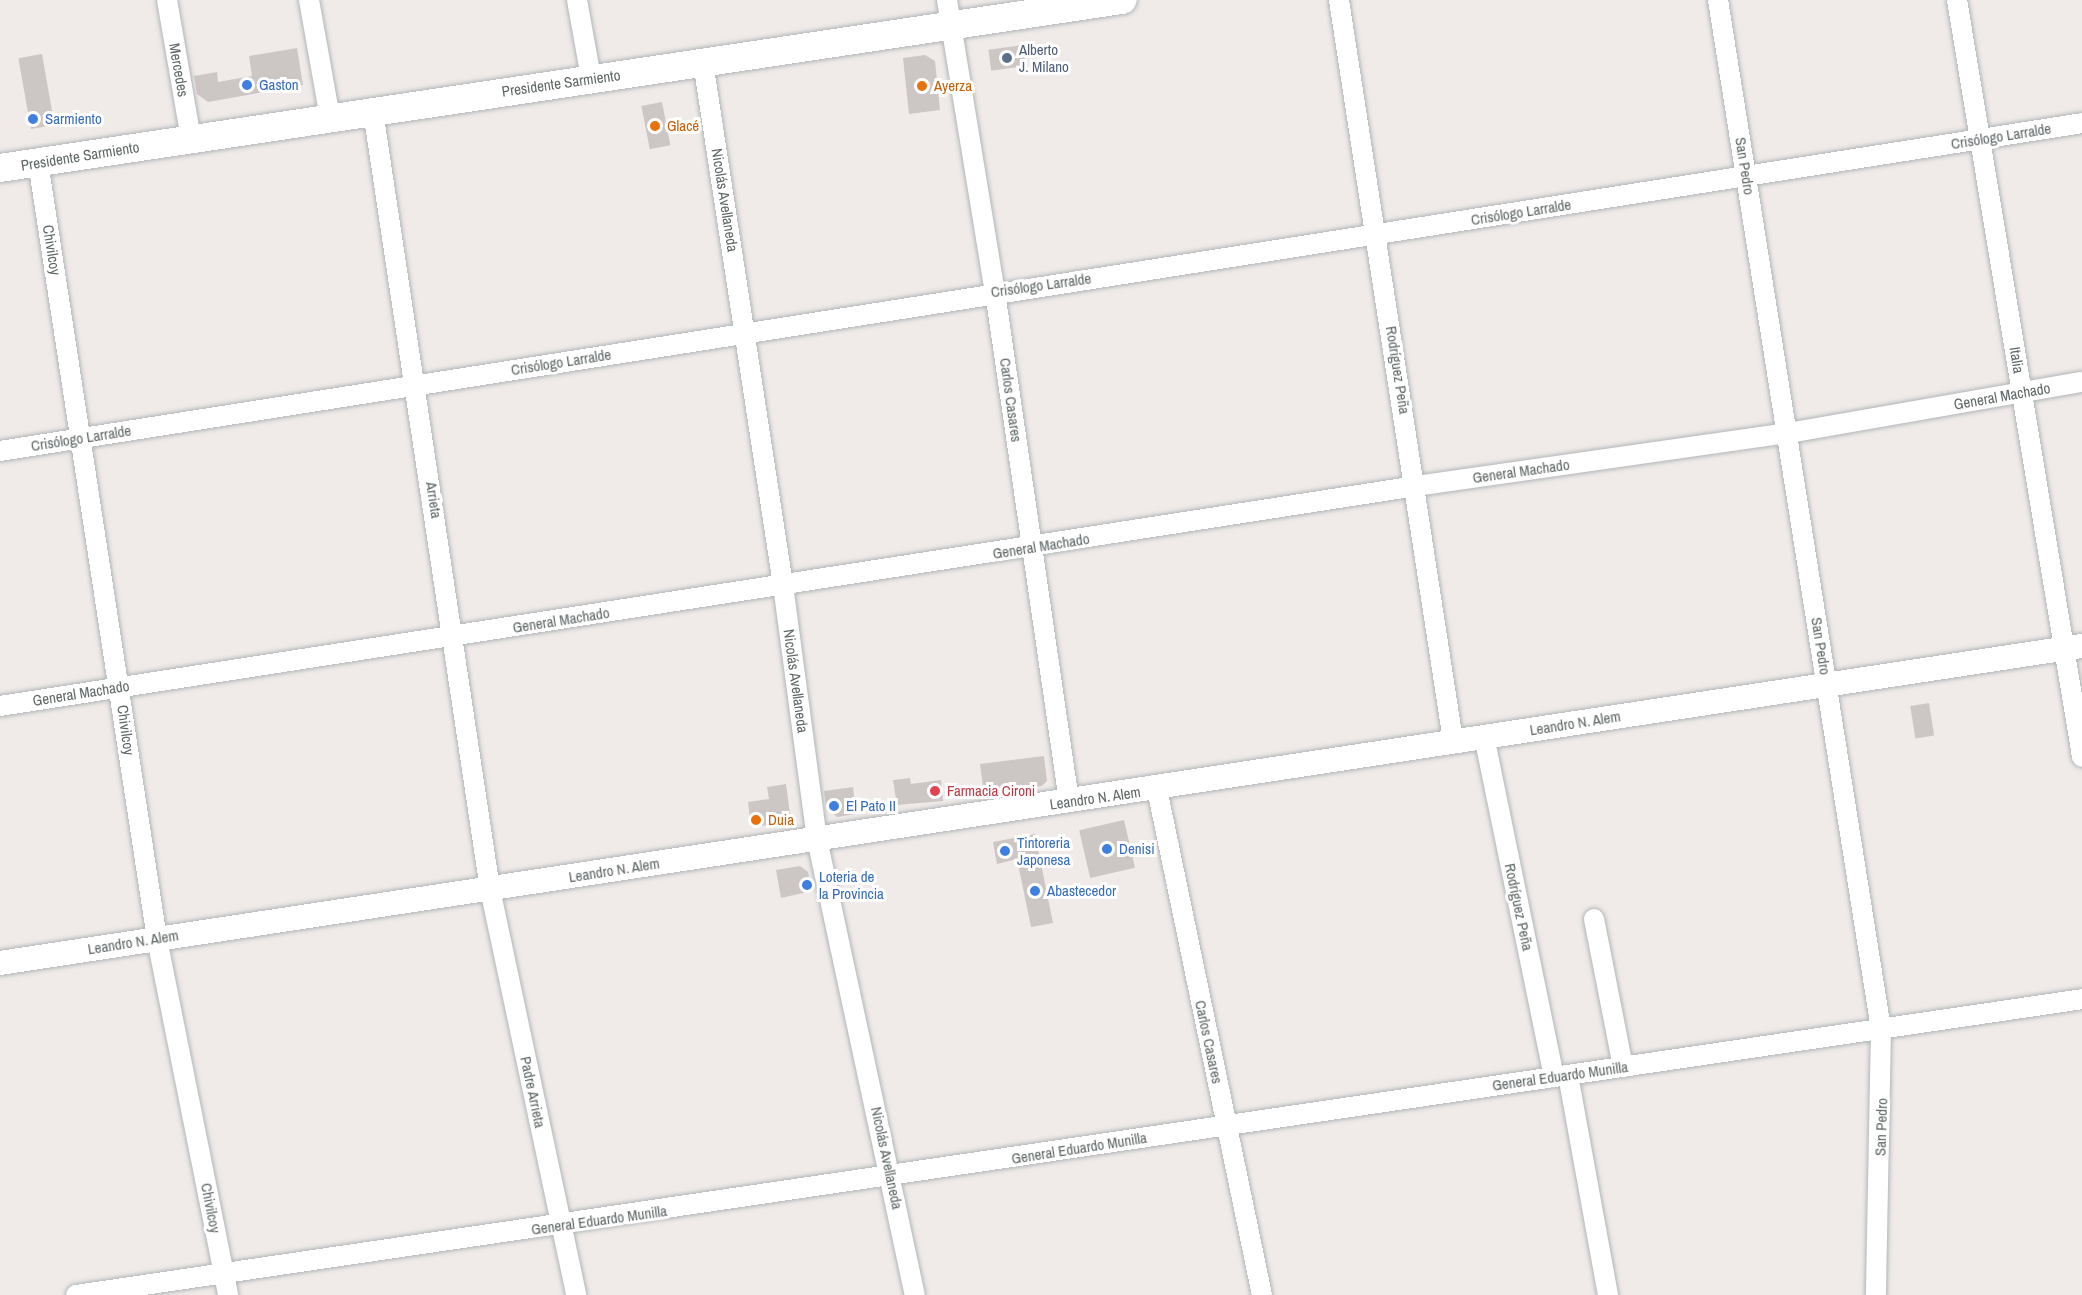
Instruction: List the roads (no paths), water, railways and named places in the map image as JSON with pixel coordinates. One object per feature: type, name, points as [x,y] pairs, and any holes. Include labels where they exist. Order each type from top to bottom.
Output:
[{"type":"main road","name":"Presidente Sarmiento","points":[[0,168],[703,62],[950,13],[1122,0]]},
{"type":"street","name":"Mercedes","points":[[167,0],[191,139]]},
{"type":"street","points":[[309,0],[330,118]]},
{"type":"street","points":[[577,0],[591,78]]},
{"type":"street","name":"Rodríguez Peña","points":[[1339,0],[1378,235],[1453,741]]},
{"type":"street","name":"San Pedro","points":[[1718,0],[1789,432],[1881,1029],[1876,1295]]},
{"type":"street","name":"Italia","points":[[1957,0],[2023,392],[2074,647],[2082,757]]},
{"type":"street","name":"Carlos Casares","points":[[950,13],[995,292],[1069,801]]},
{"type":"street","name":"Nicolás Avellaneda","points":[[703,62],[746,331],[817,839],[915,1295]]},
{"type":"street","name":"Arrieta","points":[[373,111],[455,636],[490,889]]},
{"type":"street","name":"Crisólogo Larralde","points":[[0,451],[416,386],[746,331],[1378,235],[2082,123]]},
{"type":"street","name":"Chivilcoy","points":[[38,162],[157,939],[228,1295]]},
{"type":"street","name":"General Machado","points":[[0,706],[1032,548],[1416,486],[1789,432],[2082,382]]},
{"type":"street","name":"Leandro N. Alem","points":[[0,963],[1156,789],[1484,736],[2074,647]]},
{"type":"street","name":"Rodríguez Peña","points":[[1484,736],[1608,1295]]},
{"type":"street","name":"Carlos Casares","points":[[1156,789],[1262,1295]]},
{"type":"street","name":"Padre Arrieta","points":[[490,889],[576,1295]]},
{"type":"street","points":[[1594,919],[1623,1067]]},
{"type":"street","name":"General Eduardo Munilla","points":[[76,1295],[223,1272],[562,1226],[2082,999]]},
{"type":"place","name":"Alberto J. Milano","points":[[1007,58]]},
{"type":"place","name":"Gaston","points":[[247,85]]},
{"type":"place","name":"Ayerza","points":[[922,86]]},
{"type":"place","name":"Sarmiento","points":[[33,119]]},
{"type":"place","name":"Glacé","points":[[655,126]]},
{"type":"place","name":"Farmacia Cironi","points":[[935,791]]},
{"type":"place","name":"El Pato II","points":[[834,806]]},
{"type":"place","name":"Duia","points":[[756,820]]},
{"type":"place","name":"Denisi","points":[[1107,849]]},
{"type":"place","name":"Tintoreria Japonesa","points":[[1005,851]]},
{"type":"place","name":"Loteria de la Provincia","points":[[807,885]]},
{"type":"place","name":"Abastecedor","points":[[1035,891]]}]
